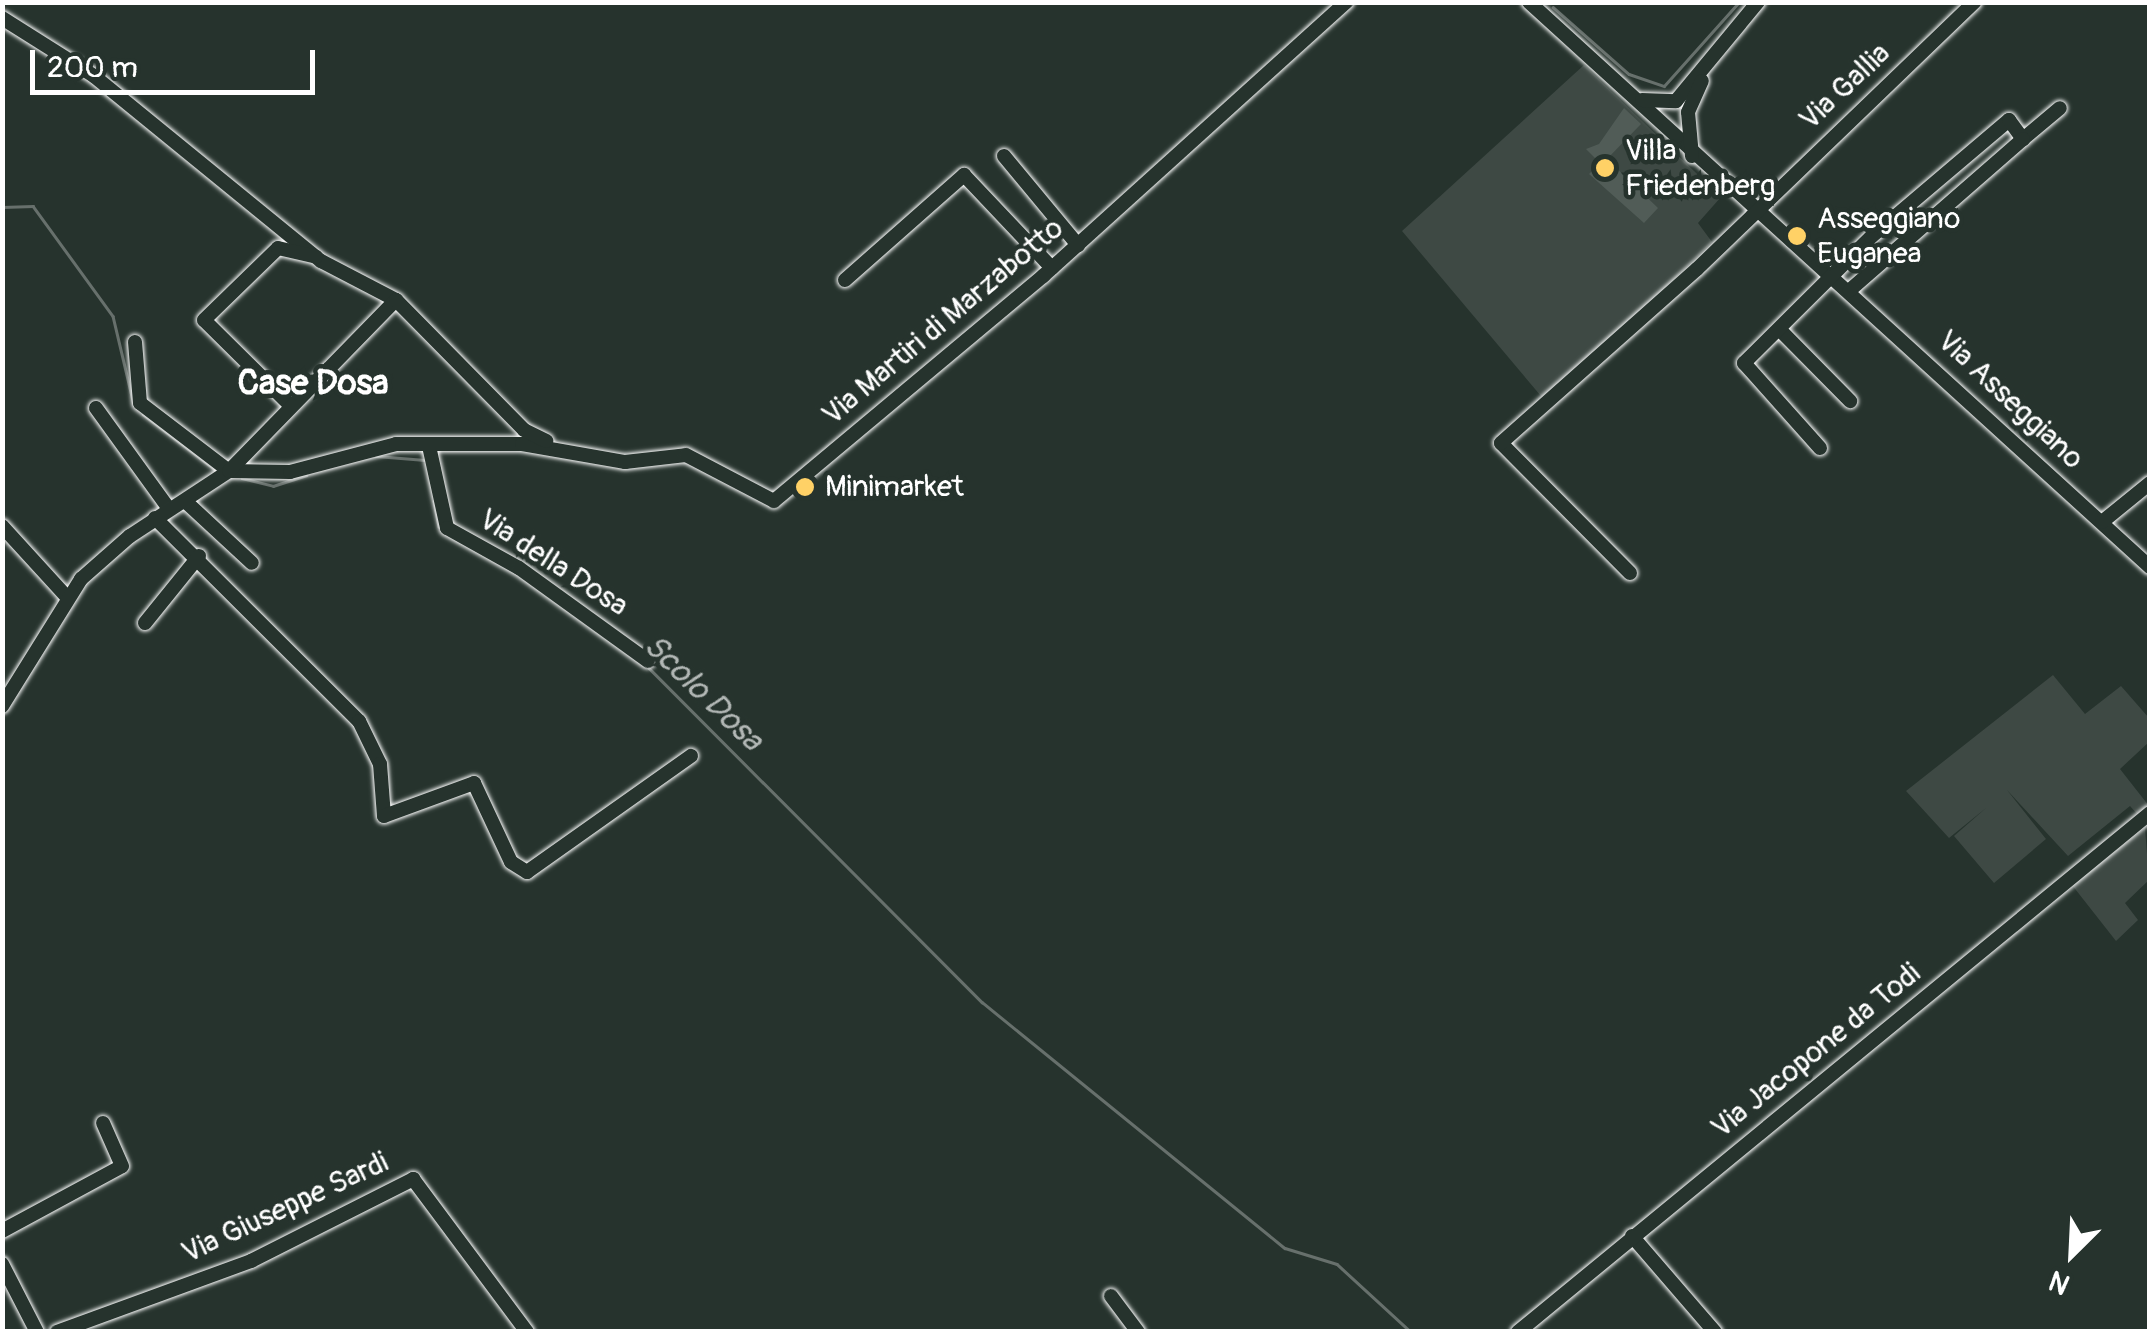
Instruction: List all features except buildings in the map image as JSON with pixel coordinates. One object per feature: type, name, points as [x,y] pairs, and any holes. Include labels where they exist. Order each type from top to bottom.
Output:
[{"type":"street","name":"Via Martiri di Marzabotto","points":[[526,439],[598,460],[693,457],[774,502],[1052,268],[1346,2]]},
{"type":"street","points":[[1529,2],[1634,98],[1676,113],[1758,2]]},
{"type":"street","name":"Via Gallia","points":[[1630,573],[1501,450],[1974,2]]},
{"type":"street","points":[[2,18],[106,85],[316,257],[396,300],[526,439]]},
{"type":"street","points":[[1850,290],[2060,108]]},
{"type":"street","name":"Via Asseggiano","points":[[1676,113],[1692,156],[1850,290],[2150,567]]},
{"type":"street","points":[[1820,448],[1744,364],[1830,276],[2009,120],[2024,139]]},
{"type":"street","points":[[1004,156],[1078,244]]},
{"type":"street","points":[[845,280],[964,176],[1052,268]]},
{"type":"street","points":[[290,406],[204,320],[278,248],[316,257]]},
{"type":"street","points":[[2,706],[66,596],[156,518],[245,460],[290,406],[396,300]]},
{"type":"street","points":[[1780,330],[1850,401]]},
{"type":"street","points":[[134,342],[140,403],[222,476]]},
{"type":"street","points":[[96,408],[170,509]]},
{"type":"street","points":[[245,460],[271,474],[384,446],[526,439]]},
{"type":"street","name":"Via della Dosa","points":[[429,446],[447,528],[519,568],[648,661]]},
{"type":"street","points":[[2102,522],[2150,483]]},
{"type":"street","points":[[185,501],[252,562]]},
{"type":"street","points":[[156,518],[199,556],[359,721],[380,764],[384,816],[474,784],[511,862],[527,872],[691,756]]},
{"type":"street","points":[[2,526],[66,596]]},
{"type":"street","points":[[144,623],[199,556]]},
{"type":"street","name":"Via Jacopone da Todi","points":[[1518,1332],[2150,813]]},
{"type":"street","points":[[2,1230],[122,1166],[103,1122]]},
{"type":"street","name":"Via Giuseppe Sardi","points":[[57,1332],[250,1261],[413,1179],[527,1332]]},
{"type":"street","points":[[1632,1236],[1715,1332]]},
{"type":"street","points":[[2,1264],[36,1332]]},
{"type":"street","points":[[1110,1296],[1138,1332]]},
{"type":"shaded area","points":[[1584,65],[1721,197],[1698,223],[1712,242],[1546,402],[1402,231]]},
{"type":"shaded area","points":[[2053,675],[2085,714],[2121,686],[2149,718],[2149,742],[2120,769],[2149,806],[2138,815],[2130,806],[2068,856],[2007,790],[2046,839],[1994,883],[1954,836],[1986,808],[1949,838],[1906,791]]},
{"type":"shaded area","points":[[2145,828],[2149,880],[2125,903],[2138,920],[2116,941],[2072,885]]},
{"type":"waterway","points":[[1553,7],[1629,74],[1664,86],[1739,2]]},
{"type":"waterway","name":"Scolo Dosa","points":[[2,207],[33,206],[113,316],[134,405]]},
{"type":"waterway","name":"Scolo Dosa","points":[[143,414],[216,470]]},
{"type":"waterway","name":"Scolo Dosa","points":[[376,456],[425,460]]},
{"type":"waterway","name":"Scolo Dosa","points":[[242,478],[273,486],[306,475]]},
{"type":"waterway","name":"Scolo Dosa","points":[[434,501],[439,527]]},
{"type":"waterway","name":"Scolo Dosa","points":[[649,668],[982,1002],[1285,1248],[1337,1264],[1411,1332]]},
{"type":"place","name":"Villa Friedenberg","points":[[1605,168]]},
{"type":"place","name":"Asseggiano Euganea","points":[[1797,236]]},
{"type":"place","name":"Minimarket","points":[[805,487]]},
{"type":"district","name":"Case Dosa","points":[[313,383]]}]
